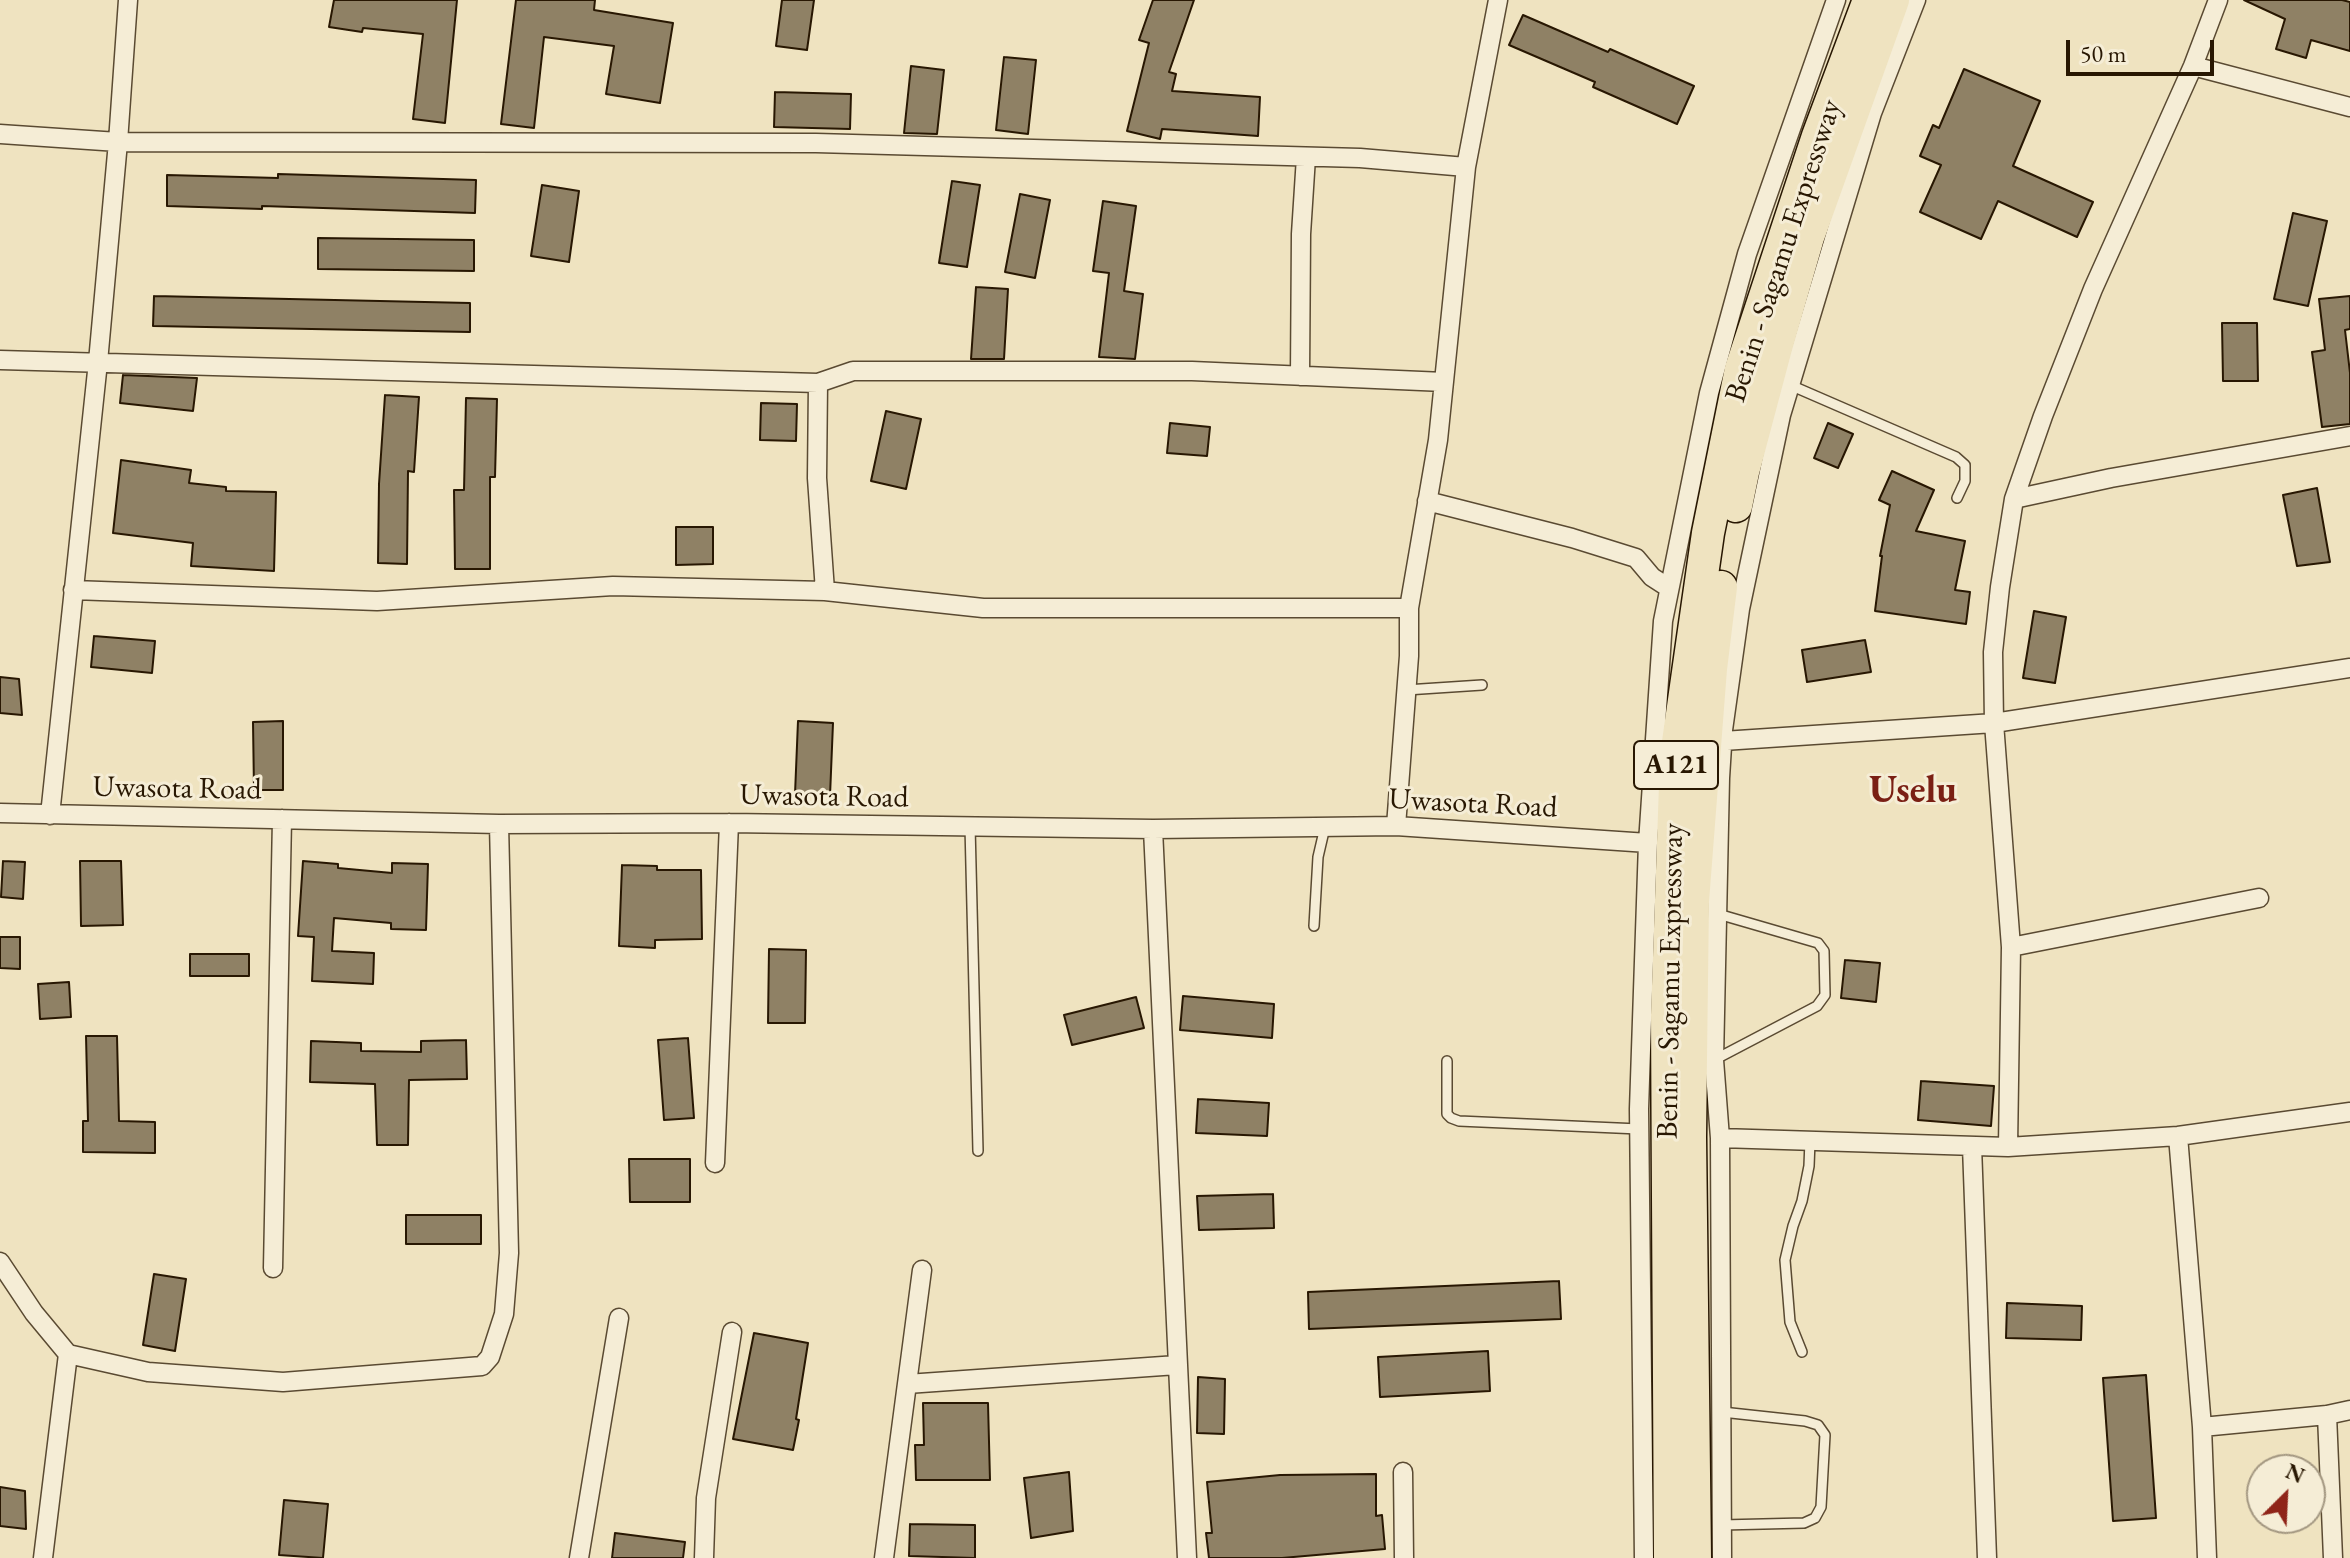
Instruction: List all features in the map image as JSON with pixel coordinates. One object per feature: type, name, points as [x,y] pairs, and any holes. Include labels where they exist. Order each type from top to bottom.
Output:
[{"type":"highway","name":"Benin - Sagamu Expressway","points":[[1670,1558],[1667,1015],[1676,756],[1708,533],[1741,369],[1814,149],[1869,0]]},
{"type":"highway","name":"A121","points":[[1695,1558],[1702,1064],[1693,901],[1711,669],[1724,563],[1743,472],[1808,237],[1893,0]]},
{"type":"street","points":[[50,815],[98,362],[128,0]]},
{"type":"street","points":[[1396,826],[1409,608],[1438,440],[1466,167],[1498,0]]},
{"type":"street","points":[[1644,1558],[1639,1129],[1648,843],[1662,637],[1709,393],[1747,254],[1836,0]]},
{"type":"street","points":[[1722,1558],[1720,1138],[1702,1064],[1718,914],[1723,741],[1740,609],[1781,415],[1872,113],[1916,0]]},
{"type":"street","points":[[2008,1147],[2011,947],[1994,723],[1993,652],[2014,499],[2093,289],[2193,66],[2218,0]]},
{"type":"street","points":[[2193,66],[2350,107]]},
{"type":"street","points":[[0,134],[118,142],[816,143],[1360,158],[1466,167]]},
{"type":"street","points":[[1300,376],[1301,234],[1306,157]]},
{"type":"street","points":[[0,360],[818,383],[853,371],[1192,371],[1444,382]]},
{"type":"street","points":[[818,383],[817,478],[825,591]]},
{"type":"street","points":[[2014,499],[2111,478],[2350,436]]},
{"type":"street","points":[[1427,501],[1572,538],[1636,558],[1652,577],[1669,588]]},
{"type":"street","points":[[73,590],[377,601],[613,586],[825,591],[983,608],[1409,608]]},
{"type":"street","points":[[1723,741],[1994,723],[2350,668]]},
{"type":"street","name":"Uwasota Road","points":[[0,813],[499,824],[729,823],[1153,829],[1396,826],[1648,843]]},
{"type":"street","points":[[273,1268],[282,819]]},
{"type":"street","points":[[715,1163],[729,823]]},
{"type":"street","points":[[0,1262],[34,1313],[68,1354],[148,1372],[283,1382],[482,1366],[490,1357],[504,1314],[509,1253],[499,824]]},
{"type":"street","points":[[1153,829],[1187,1558]]},
{"type":"street","points":[[2011,947],[2259,898]]},
{"type":"street","points":[[1720,1138],[2008,1147],[2178,1136],[2350,1112]]},
{"type":"street","points":[[2178,1136],[2202,1427],[2207,1558]]},
{"type":"street","points":[[1972,1146],[1987,1558]]},
{"type":"street","points":[[884,1558],[922,1270]]},
{"type":"street","points":[[579,1558],[619,1318]]},
{"type":"street","points":[[704,1558],[706,1498],[732,1332]]},
{"type":"street","points":[[43,1558],[68,1354]]},
{"type":"street","points":[[907,1384],[1177,1365]]},
{"type":"street","points":[[2202,1427],[2350,1410]]},
{"type":"street","points":[[2327,1415],[2333,1558]]},
{"type":"street","points":[[1403,1472],[1404,1558]]},
{"type":"lane","points":[[1790,385],[1956,457],[1965,465],[1965,481],[1957,498]]},
{"type":"lane","points":[[1406,690],[1482,685]]},
{"type":"lane","points":[[970,826],[978,1151]]},
{"type":"lane","points":[[1314,926],[1318,857],[1325,827]]},
{"type":"lane","points":[[1702,1064],[1817,1006],[1825,995],[1824,951],[1818,943],[1718,914]]},
{"type":"lane","points":[[1447,1061],[1447,1114],[1459,1121],[1639,1129]]},
{"type":"lane","points":[[1802,1352],[1790,1322],[1785,1260],[1802,1201],[1810,1141]]},
{"type":"lane","points":[[1721,1412],[1805,1421],[1818,1425],[1825,1435],[1821,1507],[1815,1518],[1804,1523],[1722,1525]]},
{"type":"building","points":[[334,0],[457,0],[445,123],[413,119],[423,34],[363,28],[362,32],[329,27]]},
{"type":"building","points":[[516,0],[595,0],[594,10],[673,23],[660,103],[606,94],[614,46],[544,37],[534,128],[501,124]]},
{"type":"building","points":[[782,0],[814,0],[807,50],[776,46]]},
{"type":"building","points":[[1153,0],[1194,0],[1169,72],[1176,74],[1172,91],[1260,97],[1258,136],[1162,129],[1160,139],[1127,131],[1149,43],[1139,40]]},
{"type":"building","points":[[2244,0],[2350,2],[2350,51],[2311,40],[2306,58],[2276,49],[2285,19]]},
{"type":"building","points":[[1523,15],[1694,86],[1677,124],[1593,87],[1595,82],[1509,45]]},
{"type":"building","points":[[1004,57],[1036,60],[1028,134],[996,130]]},
{"type":"building","points":[[911,66],[944,70],[937,134],[904,133]]},
{"type":"building","points":[[1964,69],[2040,101],[2013,166],[2093,202],[2077,237],[1998,201],[1981,239],[1920,212],[1941,165],[1920,156],[1933,125],[1939,128]]},
{"type":"building","points":[[775,92],[851,94],[850,129],[774,127]]},
{"type":"building","points":[[278,174],[476,180],[475,213],[167,206],[167,175],[278,178]]},
{"type":"building","points":[[952,181],[980,185],[967,267],[939,263]]},
{"type":"building","points":[[542,185],[579,191],[569,262],[531,256]]},
{"type":"building","points":[[1020,194],[1050,200],[1035,278],[1005,272]]},
{"type":"building","points":[[1103,201],[1136,206],[1124,291],[1143,294],[1135,359],[1099,357],[1109,273],[1093,271]]},
{"type":"building","points":[[2293,213],[2327,221],[2308,306],[2274,299]]},
{"type":"building","points":[[318,238],[474,240],[474,271],[318,269]]},
{"type":"building","points":[[976,287],[1008,289],[1004,359],[971,359]]},
{"type":"building","points":[[154,296],[470,303],[470,332],[153,326]]},
{"type":"building","points":[[2350,296],[2350,329],[2345,330],[2350,373],[2350,424],[2322,427],[2312,352],[2325,350],[2319,299]]},
{"type":"building","points":[[2222,323],[2257,323],[2258,381],[2223,381]]},
{"type":"building","points":[[123,375],[197,378],[193,411],[120,403]]},
{"type":"building","points":[[385,395],[419,397],[414,472],[408,471],[407,564],[378,563]]},
{"type":"building","points":[[466,398],[497,399],[495,477],[490,477],[490,569],[455,569],[454,490],[464,490]]},
{"type":"building","points":[[761,403],[797,404],[796,441],[760,440]]},
{"type":"building","points":[[886,411],[921,419],[906,489],[871,481]]},
{"type":"building","points":[[1170,423],[1210,427],[1207,456],[1167,453]]},
{"type":"building","points":[[1828,423],[1853,434],[1838,468],[1814,458]]},
{"type":"building","points":[[121,460],[191,470],[189,483],[226,487],[226,491],[276,492],[274,571],[191,566],[193,543],[113,533]]},
{"type":"building","points":[[1892,471],[1934,490],[1916,531],[1965,541],[1955,590],[1970,592],[1966,624],[1875,611],[1880,556],[1890,505],[1879,500]]},
{"type":"building","points":[[2317,488],[2330,562],[2297,566],[2283,495]]},
{"type":"building","points":[[676,527],[713,527],[713,564],[676,565]]},
{"type":"building","points":[[2034,611],[2066,617],[2055,683],[2023,678]]},
{"type":"building","points":[[94,636],[155,641],[152,673],[91,667]]},
{"type":"building","points":[[1865,640],[1871,672],[1807,682],[1802,650]]},
{"type":"building","points":[[0,677],[19,679],[22,715],[0,713]]},
{"type":"building","points":[[283,721],[283,790],[254,790],[253,722]]},
{"type":"building","points":[[798,721],[833,723],[830,796],[795,794]]},
{"type":"building","points":[[3,861],[25,862],[23,899],[1,897]]},
{"type":"building","points":[[80,861],[121,861],[123,925],[81,926]]},
{"type":"building","points":[[303,861],[392,873],[392,863],[428,864],[426,930],[391,929],[391,923],[334,918],[332,951],[374,953],[373,984],[312,981],[314,937],[298,936]]},
{"type":"building","points":[[622,865],[657,866],[657,870],[701,870],[702,939],[655,940],[655,948],[619,946]]},
{"type":"building","points":[[0,937],[20,937],[20,969],[0,968]]},
{"type":"building","points":[[769,949],[806,950],[805,1023],[768,1023]]},
{"type":"building","points":[[190,954],[249,954],[249,976],[190,976]]},
{"type":"building","points":[[1845,960],[1880,963],[1876,1002],[1841,998]]},
{"type":"building","points":[[69,982],[71,1017],[40,1019],[38,984]]},
{"type":"building","points":[[1183,996],[1274,1004],[1272,1038],[1180,1030]]},
{"type":"building","points":[[1136,997],[1144,1028],[1072,1045],[1064,1015]]},
{"type":"building","points":[[86,1036],[117,1036],[119,1121],[155,1122],[155,1153],[83,1152],[83,1121],[88,1121]]},
{"type":"building","points":[[688,1038],[694,1118],[664,1120],[658,1040]]},
{"type":"building","points":[[466,1040],[467,1079],[409,1080],[408,1145],[377,1145],[375,1084],[310,1082],[311,1041],[361,1043],[361,1051],[421,1052],[421,1041]]},
{"type":"building","points":[[1921,1081],[1994,1086],[1991,1126],[1918,1120]]},
{"type":"building","points":[[1198,1099],[1269,1103],[1267,1136],[1196,1133]]},
{"type":"building","points":[[629,1159],[690,1159],[690,1202],[630,1202]]},
{"type":"building","points":[[1273,1194],[1274,1228],[1199,1230],[1197,1196]]},
{"type":"building","points":[[406,1215],[481,1215],[481,1244],[406,1244]]},
{"type":"building","points":[[154,1274],[186,1279],[175,1351],[143,1345]]},
{"type":"building","points":[[1559,1281],[1561,1319],[1309,1329],[1308,1292]]},
{"type":"building","points":[[2007,1303],[2082,1306],[2081,1340],[2006,1338]]},
{"type":"building","points":[[754,1333],[808,1343],[793,1450],[733,1439]]},
{"type":"building","points":[[1488,1351],[1490,1391],[1380,1397],[1378,1357]]},
{"type":"building","points":[[2146,1375],[2156,1518],[2113,1521],[2103,1378]]},
{"type":"building","points":[[1198,1377],[1225,1379],[1224,1434],[1197,1433]]},
{"type":"building","points":[[923,1403],[988,1403],[990,1480],[916,1480],[915,1445],[924,1445]]},
{"type":"building","points":[[1069,1472],[1073,1531],[1031,1538],[1024,1478]]},
{"type":"building","points":[[1376,1474],[1376,1516],[1382,1515],[1385,1549],[1282,1558],[1209,1558],[1206,1533],[1212,1533],[1207,1482],[1280,1475]]},
{"type":"building","points":[[0,1487],[25,1491],[26,1529],[0,1526]]},
{"type":"building","points":[[284,1500],[328,1504],[323,1558],[279,1555]]},
{"type":"building","points":[[910,1524],[975,1525],[975,1558],[909,1556]]},
{"type":"building","points":[[615,1533],[685,1542],[683,1558],[612,1558]]},
{"type":"district","name":"Uselu","points":[[1913,792]]}]
